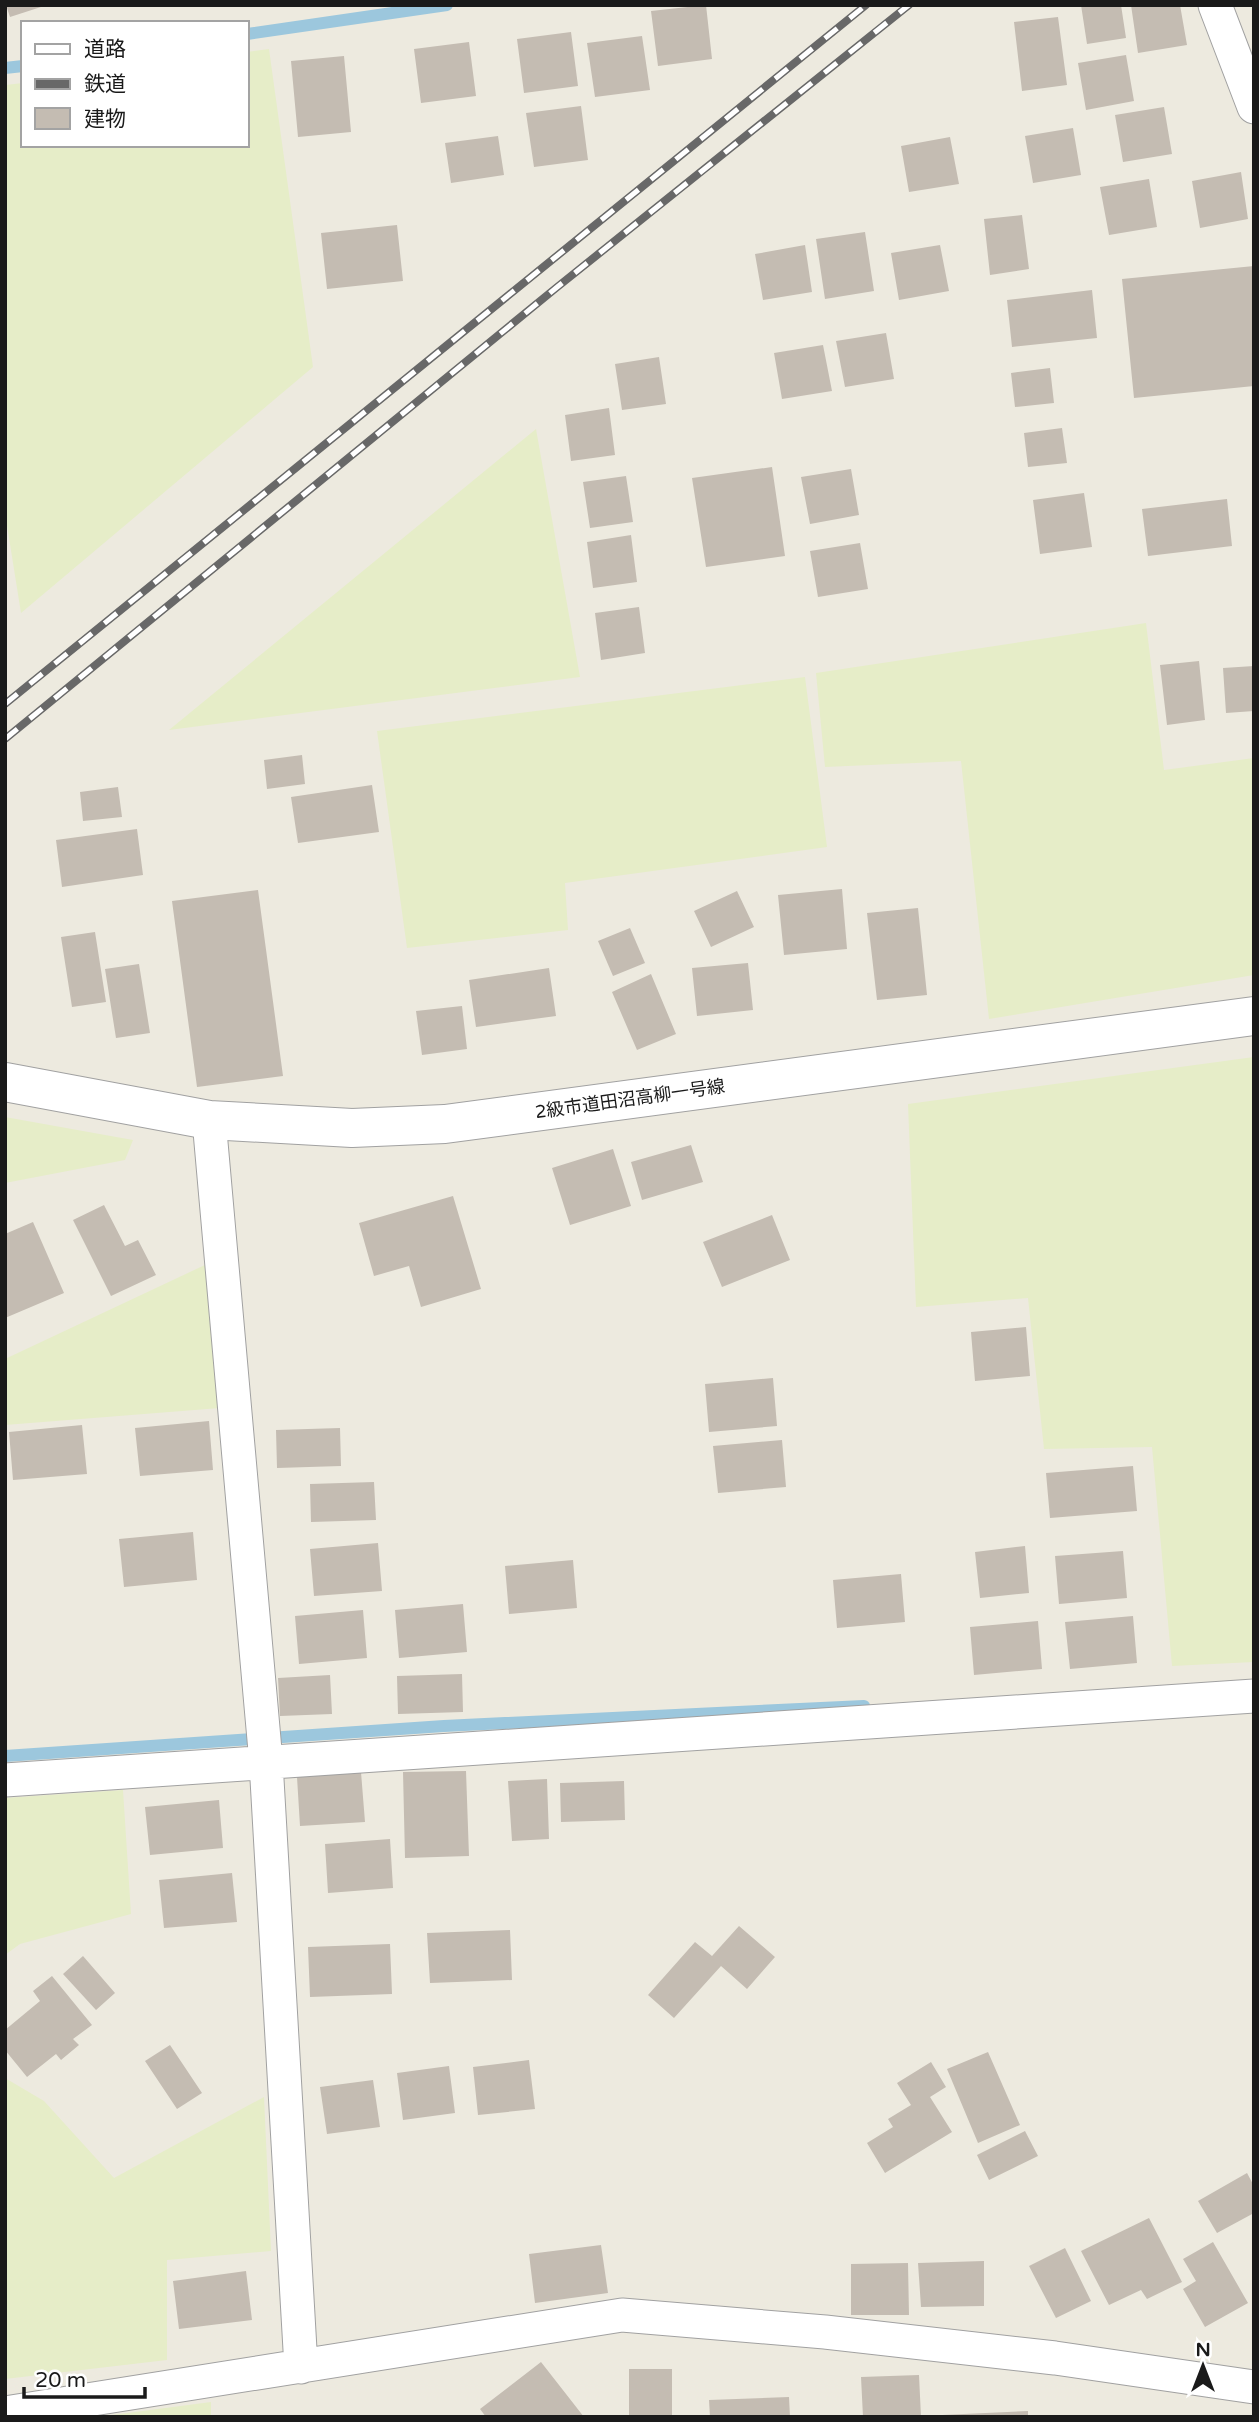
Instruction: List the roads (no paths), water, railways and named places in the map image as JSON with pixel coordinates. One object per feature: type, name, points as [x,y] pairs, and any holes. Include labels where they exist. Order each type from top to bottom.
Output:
[{"type":"street","points":[[1215,5],[1254,107]]},
{"type":"street","name":"2級市道田沼高柳一号線","points":[[5,1082],[209,1120],[352,1128],[445,1124],[1254,1016]]},
{"type":"street","points":[[209,1120],[266,1762],[301,2367]]},
{"type":"street","points":[[5,1780],[1254,1696]]},
{"type":"street","points":[[5,2413],[622,2315],[825,2332],[1041,2356],[1254,2387]]},
{"type":"waterway","points":[[248,34],[447,5]]},
{"type":"waterway","points":[[5,68],[21,66]]},
{"type":"waterway","points":[[5,1756],[444,1726],[864,1706]]},
{"type":"railway","points":[[5,704],[866,5]]},
{"type":"railway","points":[[5,739],[556,288],[909,5]]}]
